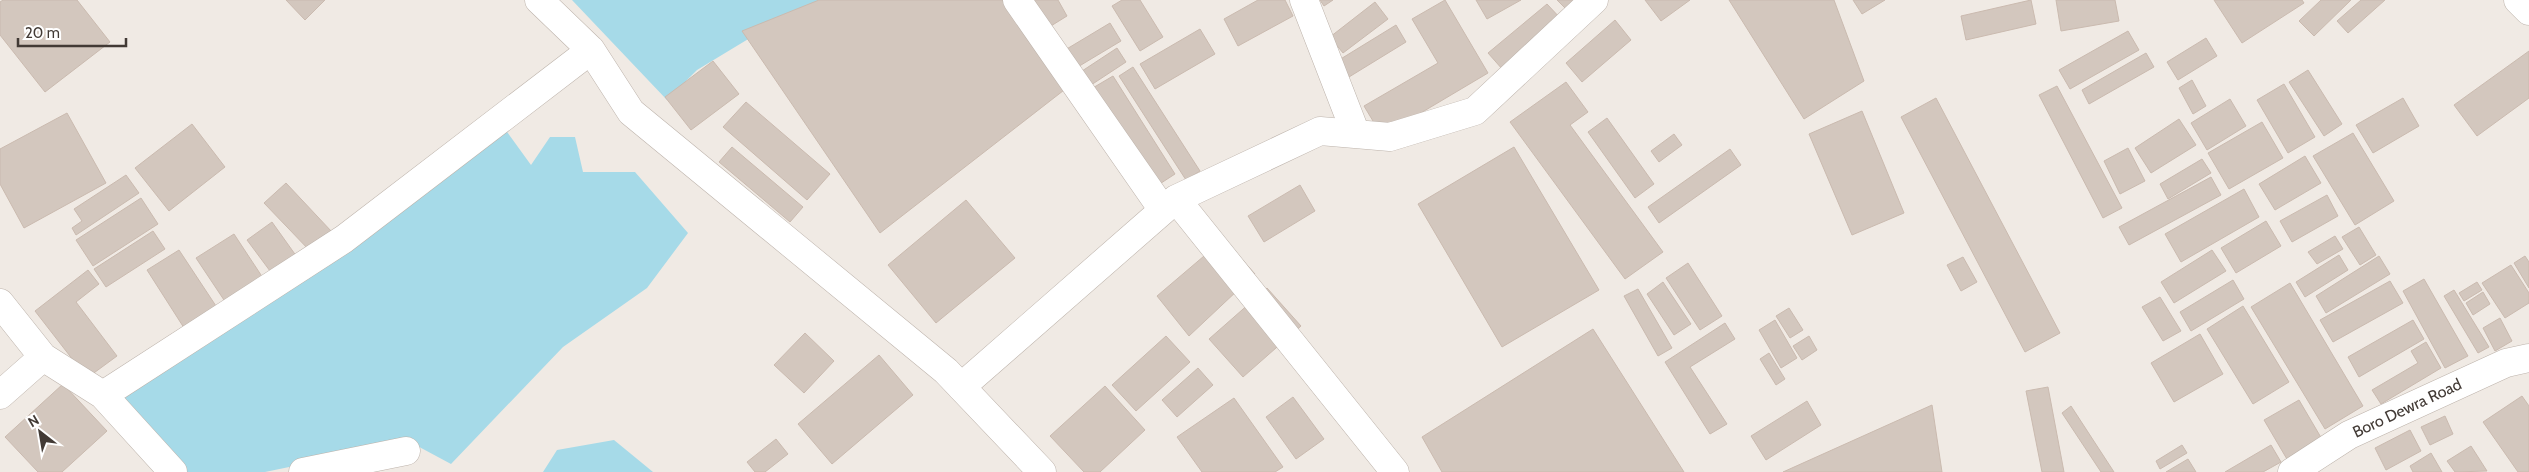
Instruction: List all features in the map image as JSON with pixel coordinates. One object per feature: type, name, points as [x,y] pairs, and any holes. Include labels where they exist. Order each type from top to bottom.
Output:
[{"type":"street","points":[[539,0],[591,50],[631,112],[946,371],[1042,472]]},
{"type":"street","points":[[1017,0],[1169,205],[1395,472]]},
{"type":"street","points":[[1304,0],[1356,134]]},
{"type":"street","points":[[961,387],[1169,205],[1320,131],[1390,137],[1475,111],[1594,0]]},
{"type":"street","points":[[2518,0],[2529,11]]},
{"type":"street","points":[[103,395],[344,239],[591,50]]},
{"type":"street","points":[[0,303],[43,357],[103,395],[173,472]]},
{"type":"street","points":[[0,395],[43,357]]},
{"type":"street","name":"Boro Dewra Road","points":[[2292,472],[2349,435],[2506,363],[2529,358]]},
{"type":"street","points":[[303,472],[406,451]]},
{"type":"water","points":[[572,0],[819,0],[768,27],[697,70],[667,100]]},
{"type":"water","points":[[505,129],[531,165],[550,137],[575,137],[583,172],[635,172],[688,233],[647,288],[563,347],[451,464],[410,442],[265,472],[187,472],[115,400]]},
{"type":"water","points":[[614,440],[653,472],[543,472],[557,450]]},
{"type":"building","points":[[3,0],[77,0],[110,42],[45,92],[0,35],[0,2]]},
{"type":"building","points":[[286,0],[325,0],[305,20]]},
{"type":"building","points":[[819,0],[1005,0],[1068,87],[880,233],[742,31]]},
{"type":"building","points":[[1029,0],[1058,0],[1067,16],[1046,29]]},
{"type":"building","points":[[1122,0],[1140,0],[1163,37],[1140,51],[1112,6]]},
{"type":"building","points":[[1258,0],[1285,0],[1293,16],[1238,46],[1224,19]]},
{"type":"building","points":[[1320,0],[1333,0],[1324,6]]},
{"type":"building","points":[[1445,0],[1488,73],[1382,136],[1364,106],[1438,63],[1412,19]]},
{"type":"building","points":[[1476,0],[1521,0],[1487,19]]},
{"type":"building","points":[[1557,0],[1584,0],[1570,13]]},
{"type":"building","points":[[1645,0],[1690,0],[1661,21]]},
{"type":"building","points":[[1729,0],[1834,0],[1864,81],[1804,119]]},
{"type":"building","points":[[1853,0],[1885,0],[1862,14]]},
{"type":"building","points":[[2031,0],[2036,24],[1966,40],[1961,16]]},
{"type":"building","points":[[2056,0],[2115,0],[2119,21],[2061,31]]},
{"type":"building","points":[[2214,0],[2302,0],[2304,3],[2242,43]]},
{"type":"building","points":[[2321,0],[2351,0],[2314,36],[2299,21]]},
{"type":"building","points":[[2361,0],[2385,0],[2348,33],[2337,21]]},
{"type":"building","points":[[1375,2],[1388,19],[1343,53],[1330,37]]},
{"type":"building","points":[[1547,4],[1562,20],[1503,70],[1488,53]]},
{"type":"building","points":[[1615,20],[1631,40],[1582,82],[1566,63]]},
{"type":"building","points":[[1110,23],[1121,41],[1076,68],[1065,50]]},
{"type":"building","points":[[1396,25],[1406,42],[1349,77],[1339,60]]},
{"type":"building","points":[[1200,29],[1215,54],[1155,89],[1140,64]]},
{"type":"building","points":[[2128,31],[2139,50],[2070,89],[2059,70]]},
{"type":"building","points":[[2206,38],[2217,56],[2178,80],[2167,62]]},
{"type":"building","points":[[1117,48],[1126,62],[1088,87],[1079,73]]},
{"type":"building","points":[[2529,51],[2529,98],[2477,136],[2454,105]]},
{"type":"building","points":[[2146,53],[2154,67],[2089,104],[2082,90]]},
{"type":"building","points":[[713,61],[739,94],[691,130],[665,97]]},
{"type":"building","points":[[1133,67],[1200,171],[1186,180],[1119,76]]},
{"type":"building","points":[[2308,70],[2342,124],[2324,136],[2289,82]]},
{"type":"building","points":[[1113,76],[1175,174],[1155,187],[1091,89]]},
{"type":"building","points":[[2192,80],[2206,106],[2193,114],[2179,88]]},
{"type":"building","points":[[1566,82],[1588,112],[1570,125],[1663,252],[1625,279],[1510,122]]},
{"type":"building","points":[[2284,84],[2315,137],[2288,153],[2257,100]]},
{"type":"building","points":[[2057,86],[2122,208],[2103,218],[2039,95]]},
{"type":"building","points":[[1936,98],[2060,333],[2025,352],[1901,117]]},
{"type":"building","points":[[2403,98],[2419,126],[2373,153],[2356,125]]},
{"type":"building","points":[[2230,99],[2246,126],[2207,150],[2191,123]]},
{"type":"building","points":[[746,102],[830,174],[807,200],[723,127]]},
{"type":"building","points":[[1862,111],[1904,213],[1852,235],[1809,134]]},
{"type":"building","points":[[67,113],[106,183],[24,228],[0,184],[0,149]]},
{"type":"building","points":[[1607,118],[1654,184],[1635,198],[1588,132]]},
{"type":"building","points":[[2179,119],[2196,145],[2151,173],[2135,148]]},
{"type":"building","points":[[2262,122],[2283,158],[2229,189],[2208,153]]},
{"type":"building","points":[[192,124],[225,167],[169,211],[135,168]]},
{"type":"building","points":[[2353,133],[2394,201],[2355,225],[2313,156]]},
{"type":"building","points":[[1674,134],[1682,145],[1659,162],[1651,151]]},
{"type":"building","points":[[732,147],[803,207],[790,222],[719,162]]},
{"type":"building","points":[[1514,147],[1599,290],[1502,347],[1418,204]]},
{"type":"building","points":[[2128,148],[2145,181],[2120,194],[2104,161]]},
{"type":"building","points":[[1730,149],[1741,165],[1659,223],[1648,207]]},
{"type":"building","points":[[2305,156],[2321,183],[2275,210],[2259,184]]},
{"type":"building","points":[[2202,159],[2211,173],[2168,199],[2160,184]]},
{"type":"building","points":[[126,175],[139,193],[76,235],[72,228],[82,221],[74,209]]},
{"type":"building","points":[[2211,177],[2221,195],[2129,245],[2119,227]]},
{"type":"building","points":[[286,183],[332,232],[311,252],[264,203]]},
{"type":"building","points":[[1300,185],[1315,211],[1264,242],[1248,216]]},
{"type":"building","points":[[2244,189],[2259,217],[2181,262],[2165,234]]},
{"type":"building","points":[[2327,195],[2338,216],[2292,242],[2280,221]]},
{"type":"building","points":[[141,198],[158,224],[93,266],[76,240]]},
{"type":"building","points":[[966,200],[1015,258],[936,323],[888,265]]},
{"type":"building","points":[[2266,221],[2281,246],[2236,273],[2221,248]]},
{"type":"building","points":[[272,222],[297,257],[273,275],[247,240]]},
{"type":"building","points":[[2359,227],[2376,255],[2360,265],[2342,237]]},
{"type":"building","points":[[153,231],[165,249],[106,287],[94,269]]},
{"type":"building","points":[[234,234],[263,278],[226,303],[196,258]]},
{"type":"building","points":[[2335,236],[2343,249],[2317,264],[2308,252]]},
{"type":"building","points":[[1224,239],[1255,274],[1189,336],[1157,296]]},
{"type":"building","points":[[179,250],[218,309],[186,331],[147,270]]},
{"type":"building","points":[[2212,250],[2226,271],[2174,303],[2161,282]]},
{"type":"building","points":[[2339,255],[2348,270],[2305,297],[2296,282]]},
{"type":"building","points":[[2379,256],[2390,274],[2326,313],[2316,296]]},
{"type":"building","points":[[2525,256],[2529,262],[2529,288],[2514,263]]},
{"type":"building","points":[[1963,257],[1977,282],[1961,291],[1947,265]]},
{"type":"building","points":[[1688,263],[1722,316],[1700,330],[1666,278]]},
{"type":"building","points":[[2511,265],[2529,293],[2529,303],[2505,318],[2482,283]]},
{"type":"building","points":[[88,270],[99,284],[76,302],[117,356],[87,378],[35,311]]},
{"type":"building","points":[[2424,279],[2468,356],[2445,368],[2403,291]]},
{"type":"building","points":[[2233,280],[2244,299],[2191,331],[2180,312]]},
{"type":"building","points":[[2390,281],[2403,303],[2333,342],[2320,320]]},
{"type":"building","points":[[1663,282],[1691,324],[1674,335],[1647,294]]},
{"type":"building","points":[[2477,282],[2482,290],[2464,301],[2459,293]]},
{"type":"building","points":[[2290,283],[2363,406],[2325,429],[2251,307]]},
{"type":"building","points":[[1267,288],[1301,326],[1243,377],[1209,339]]},
{"type":"building","points":[[1638,289],[1672,348],[1658,356],[1624,296]]},
{"type":"building","points":[[2454,290],[2489,347],[2478,353],[2444,296]]},
{"type":"building","points":[[2483,292],[2490,304],[2473,315],[2466,303]]},
{"type":"building","points":[[2160,297],[2181,331],[2163,341],[2142,307]]},
{"type":"building","points":[[2243,306],[2289,382],[2253,404],[2207,329]]},
{"type":"building","points":[[1789,308],[1803,330],[1790,338],[1776,316]]},
{"type":"building","points":[[2500,318],[2512,341],[2495,351],[2483,328]]},
{"type":"building","points":[[1775,320],[1797,358],[1781,368],[1759,330]]},
{"type":"building","points":[[2413,320],[2424,339],[2359,377],[2348,357]]},
{"type":"building","points":[[1725,323],[1735,339],[1690,367],[1727,424],[1710,434],[1665,362]]},
{"type":"building","points":[[1593,329],[1684,472],[1442,472],[1422,437]]},
{"type":"building","points":[[805,333],[834,361],[804,393],[774,365]]},
{"type":"building","points":[[2200,334],[2223,374],[2174,402],[2151,363]]},
{"type":"building","points":[[1166,336],[1190,362],[1136,411],[1112,385]]},
{"type":"building","points":[[1809,336],[1817,350],[1802,360],[1793,346]]},
{"type":"building","points":[[2426,342],[2441,368],[2381,404],[2372,390],[2418,363],[2411,351]]},
{"type":"building","points":[[1769,353],[1785,379],[1776,385],[1760,359]]},
{"type":"building","points":[[879,355],[913,395],[832,464],[798,424]]},
{"type":"building","points":[[1198,368],[1213,385],[1177,417],[1162,400]]},
{"type":"building","points":[[63,384],[107,431],[62,472],[38,472],[5,437]]},
{"type":"building","points":[[1105,386],[1145,430],[1100,472],[1084,472],[1050,436]]},
{"type":"building","points":[[2048,387],[2064,472],[2042,472],[2026,391]]},
{"type":"building","points":[[2522,396],[2529,406],[2529,472],[2518,472],[2483,422]]},
{"type":"building","points":[[1293,397],[1324,439],[1296,459],[1266,417]]},
{"type":"building","points":[[1234,398],[1283,467],[1275,472],[1202,472],[1177,437]]},
{"type":"building","points":[[2299,400],[2326,446],[2291,466],[2264,420]]},
{"type":"building","points":[[1807,401],[1821,425],[1766,460],[1751,436]]},
{"type":"building","points":[[1932,405],[1942,472],[1783,472]]},
{"type":"building","points":[[2071,406],[2114,472],[2101,472],[2062,413]]},
{"type":"building","points":[[2445,416],[2453,434],[2430,445],[2421,427]]},
{"type":"building","points":[[2410,430],[2421,451],[2386,470],[2375,448]]},
{"type":"building","points":[[776,439],[788,454],[765,472],[755,472],[747,462]]},
{"type":"building","points":[[2182,445],[2187,453],[2160,469],[2156,461]]},
{"type":"building","points":[[2271,445],[2281,462],[2263,472],[2225,472]]},
{"type":"building","points":[[2471,446],[2487,471],[2455,472],[2447,461]]},
{"type":"building","points":[[2431,453],[2442,472],[2413,472],[2410,466]]},
{"type":"building","points":[[2188,459],[2196,472],[2166,472]]}]
